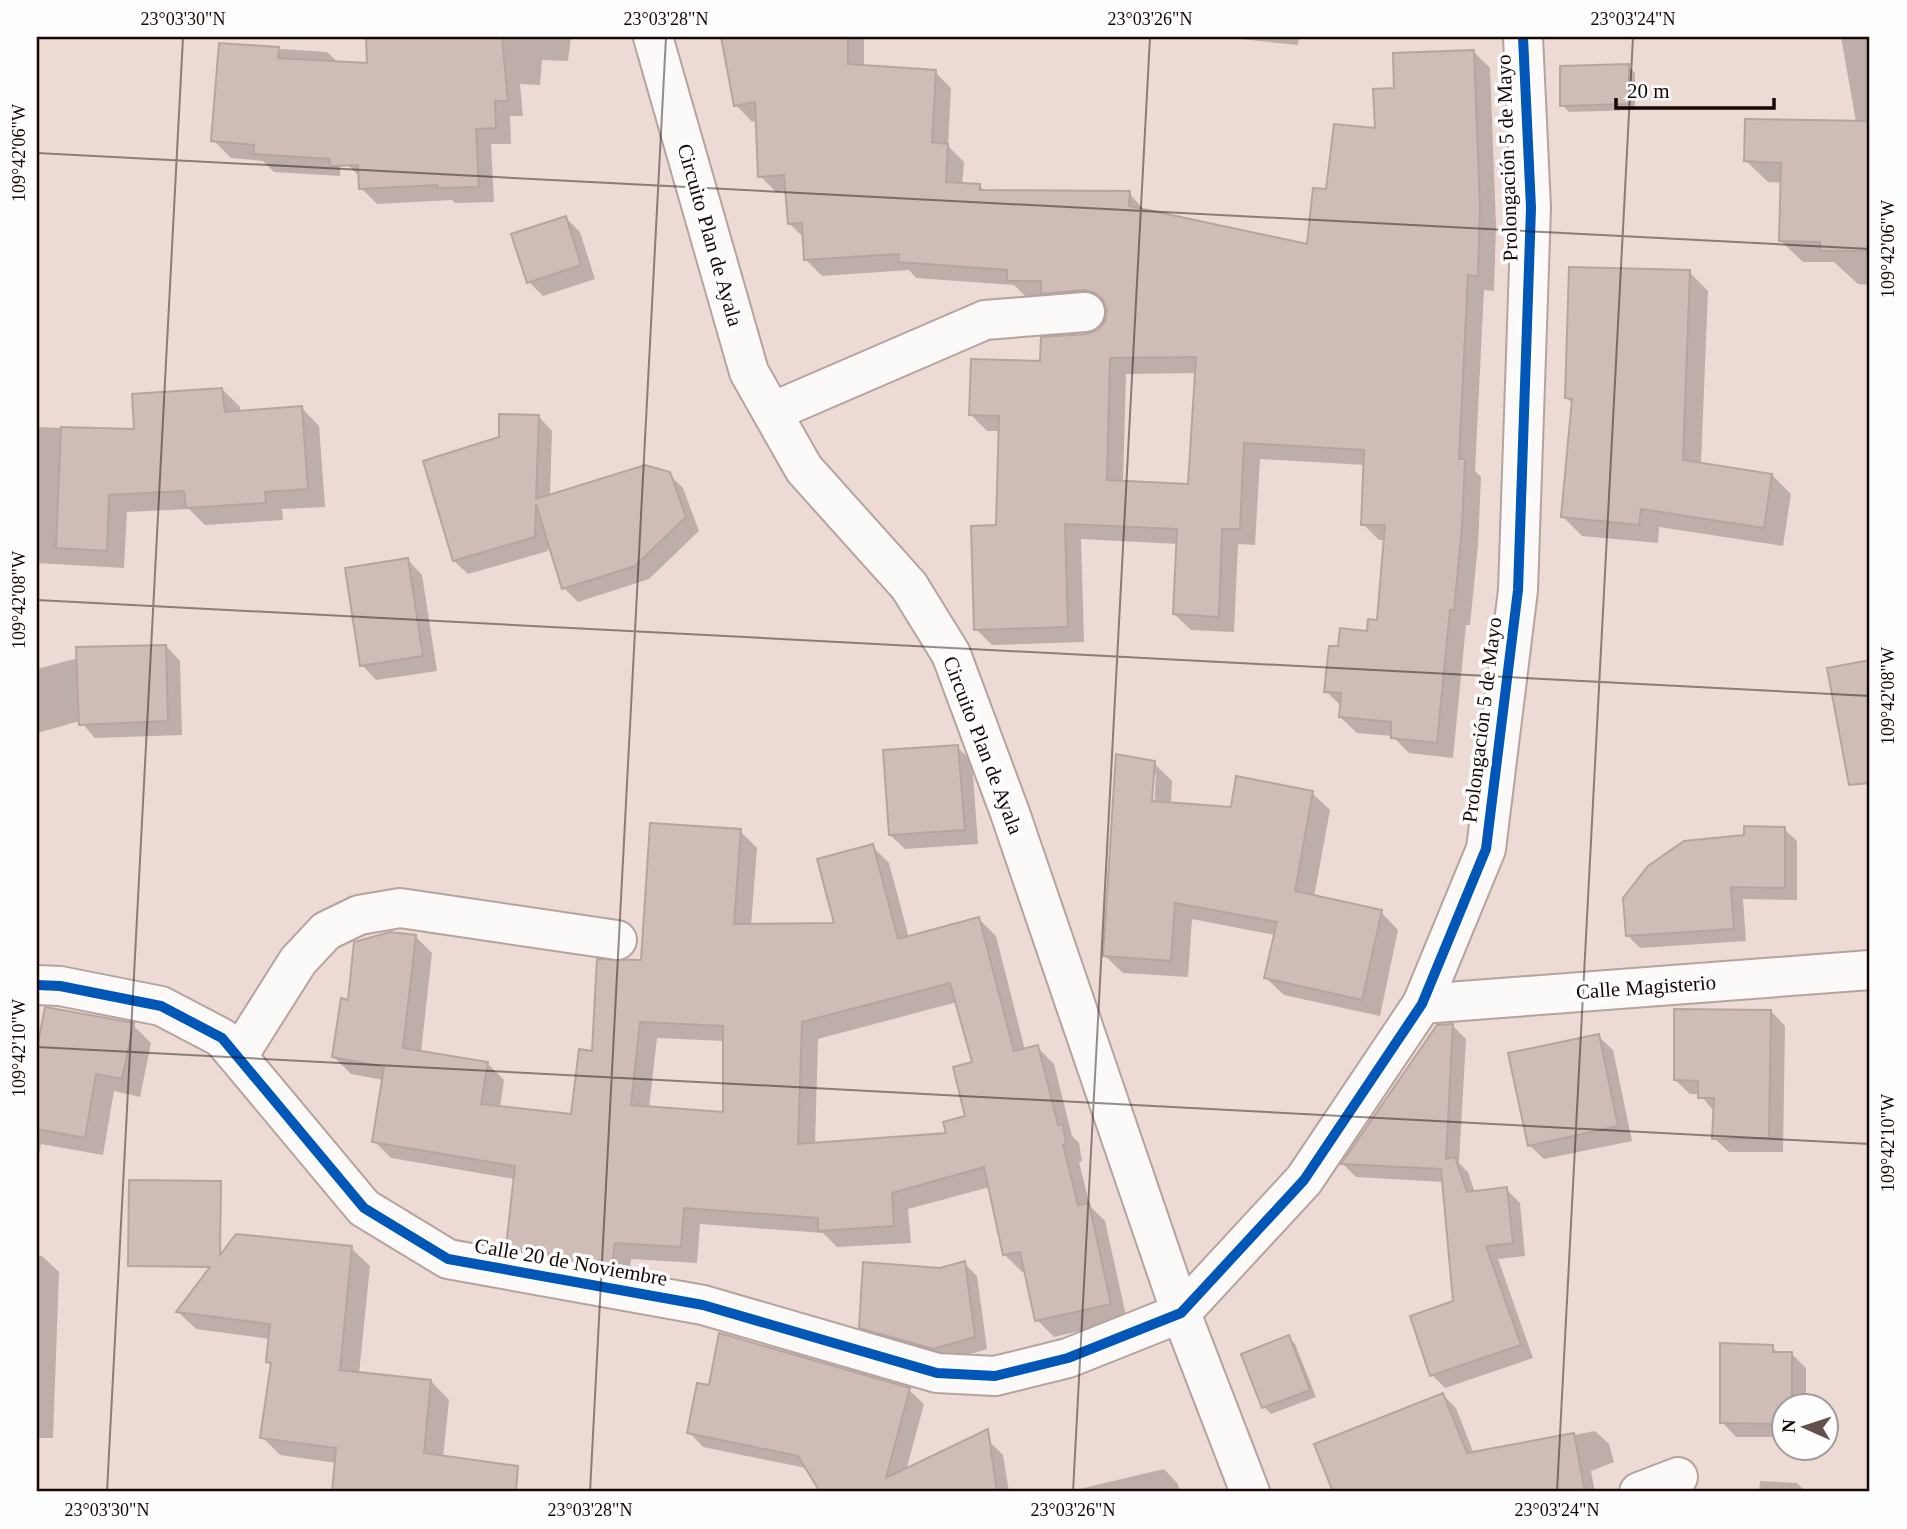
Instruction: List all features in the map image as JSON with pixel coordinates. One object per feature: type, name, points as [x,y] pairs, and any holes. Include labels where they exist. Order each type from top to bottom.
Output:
[{"type":"street","name":"Circuito Plan de Ayala","points":[[653,37],[749,373],[804,469],[909,586],[951,654],[1010,813],[1181,1313],[1250,1492]]},
{"type":"street","name":"Prolongación 5 de Mayo","points":[[1181,1313],[1304,1180],[1422,1004],[1486,849],[1518,590],[1531,208],[1522,37]]},
{"type":"street","points":[[772,412],[985,320],[1085,312]]},
{"type":"street","points":[[238,1056],[298,961],[326,931],[359,915],[400,908],[617,940]]},
{"type":"street","name":"Calle Magisterio","points":[[1422,1004],[1870,970]]},
{"type":"street","name":"Calle 20 de Noviembre","points":[[37,985],[60,986],[161,1006],[222,1038],[364,1208],[448,1259],[703,1305],[937,1373],[995,1376],[1068,1358],[1181,1313]]},
{"type":"street","points":[[1639,1492],[1678,1477]]},
{"type":"building","points":[[366,37],[502,37],[508,101],[495,101],[496,128],[476,129],[479,187],[437,188],[437,185],[359,189],[358,165],[330,166],[329,159],[254,154],[254,145],[211,141],[219,43],[279,47],[278,58],[367,63]]},
{"type":"building","points":[[721,37],[848,37],[848,64],[936,70],[932,142],[948,144],[946,182],[980,184],[980,190],[1130,191],[1129,206],[1307,244],[1313,188],[1326,189],[1334,124],[1375,128],[1373,89],[1394,88],[1393,53],[1474,50],[1480,208],[1478,276],[1468,275],[1459,459],[1465,459],[1462,528],[1454,610],[1450,610],[1437,743],[1391,738],[1391,722],[1339,717],[1341,693],[1324,692],[1329,646],[1338,646],[1340,628],[1367,631],[1368,619],[1377,620],[1385,525],[1361,525],[1364,450],[1244,443],[1240,529],[1222,529],[1219,617],[1173,614],[1177,529],[1065,524],[1068,627],[974,630],[971,526],[996,525],[999,416],[969,415],[971,359],[1040,361],[1041,337],[1087,334],[1098,330],[1105,321],[1107,310],[1103,300],[1095,293],[1084,290],[1041,294],[1041,281],[1007,281],[1007,270],[898,262],[899,254],[804,260],[802,223],[788,224],[784,175],[758,177],[755,102],[734,106]],"holes":[[[1196,357],[1188,484],[1107,480],[1110,358]]]},
{"type":"building","points":[[1629,64],[1629,104],[1560,106],[1560,66]]},
{"type":"building","points":[[1745,119],[1870,121],[1870,251],[1820,251],[1820,242],[1779,241],[1781,163],[1744,161]]},
{"type":"building","points":[[566,216],[581,265],[527,283],[511,234]]},
{"type":"building","points":[[1569,267],[1690,270],[1683,460],[1772,474],[1764,528],[1641,509],[1639,525],[1561,517],[1572,399],[1565,398]]},
{"type":"building","points":[[222,388],[225,412],[302,406],[308,489],[265,492],[266,503],[186,508],[184,491],[109,495],[107,551],[56,548],[61,427],[134,429],[132,394]]},
{"type":"building","points":[[499,414],[539,415],[536,499],[645,465],[670,472],[686,517],[635,566],[562,589],[536,504],[535,537],[453,561],[423,461],[499,437]]},
{"type":"building","points":[[408,558],[423,656],[360,666],[345,568]]},
{"type":"building","points":[[166,645],[168,721],[79,725],[76,647]]},
{"type":"building","points":[[1870,660],[1870,783],[1849,785],[1827,668]]},
{"type":"building","points":[[958,745],[965,830],[889,835],[883,750]]},
{"type":"building","points":[[1116,754],[1155,761],[1152,801],[1231,807],[1236,776],[1313,791],[1295,891],[1382,910],[1362,1000],[1264,978],[1277,922],[1175,903],[1171,961],[1103,956]]},
{"type":"building","points":[[650,823],[741,829],[734,924],[834,923],[817,859],[873,844],[898,939],[979,917],[1014,1051],[1038,1045],[1058,1125],[1063,1124],[1066,1144],[1063,1145],[1078,1205],[1089,1203],[1111,1304],[1035,1321],[1020,1252],[1003,1255],[984,1167],[892,1193],[894,1226],[818,1231],[818,1218],[684,1208],[681,1247],[615,1243],[612,1264],[506,1247],[515,1166],[372,1142],[384,1067],[332,1057],[341,998],[348,1000],[354,942],[390,932],[416,935],[403,1048],[488,1062],[481,1104],[571,1114],[579,1049],[592,1051],[597,959],[641,960]],"holes":[[[950,983],[972,1062],[953,1067],[965,1116],[943,1122],[946,1133],[798,1144],[802,1022]],[[640,1022],[723,1026],[723,1112],[631,1105]]]},
{"type":"building","points":[[1744,826],[1785,827],[1785,888],[1731,887],[1734,929],[1626,936],[1623,898],[1648,866],[1684,841],[1744,835]]},
{"type":"building","points":[[45,1007],[134,1023],[122,1079],[96,1074],[85,1138],[37,1129],[37,1048]]},
{"type":"building","points":[[1674,1009],[1771,1010],[1769,1138],[1712,1139],[1714,1098],[1698,1098],[1698,1081],[1674,1080]]},
{"type":"building","points":[[1453,1024],[1446,1159],[1455,1157],[1467,1192],[1507,1187],[1513,1243],[1486,1246],[1521,1345],[1430,1376],[1410,1316],[1453,1301],[1441,1169],[1341,1164],[1437,1025]]},
{"type":"building","points":[[1599,1034],[1618,1126],[1528,1146],[1508,1053]]},
{"type":"building","points":[[129,1180],[221,1181],[220,1255],[236,1234],[352,1246],[340,1370],[431,1380],[424,1453],[518,1466],[516,1492],[332,1492],[336,1448],[260,1438],[271,1363],[266,1362],[270,1324],[176,1312],[210,1267],[128,1266]]},
{"type":"building","points":[[965,1261],[975,1337],[933,1349],[859,1328],[863,1262],[940,1268]]},
{"type":"building","points":[[719,1333],[910,1388],[886,1478],[988,1429],[997,1492],[820,1492],[798,1456],[687,1433],[697,1383],[709,1385]]},
{"type":"building","points":[[1289,1335],[1310,1390],[1262,1408],[1241,1354]]},
{"type":"building","points":[[1720,1343],[1773,1345],[1773,1352],[1792,1352],[1792,1392],[1770,1392],[1770,1424],[1720,1423]]},
{"type":"building","points":[[1443,1393],[1467,1453],[1574,1433],[1585,1492],[1333,1492],[1314,1444]]},
{"type":"cycle path","points":[[37,985],[60,986],[161,1006],[222,1038],[364,1208],[448,1259],[703,1305],[937,1373],[995,1376],[1068,1358],[1181,1313],[1304,1180],[1422,1004],[1486,849],[1518,590],[1531,208],[1523,37]]}]
